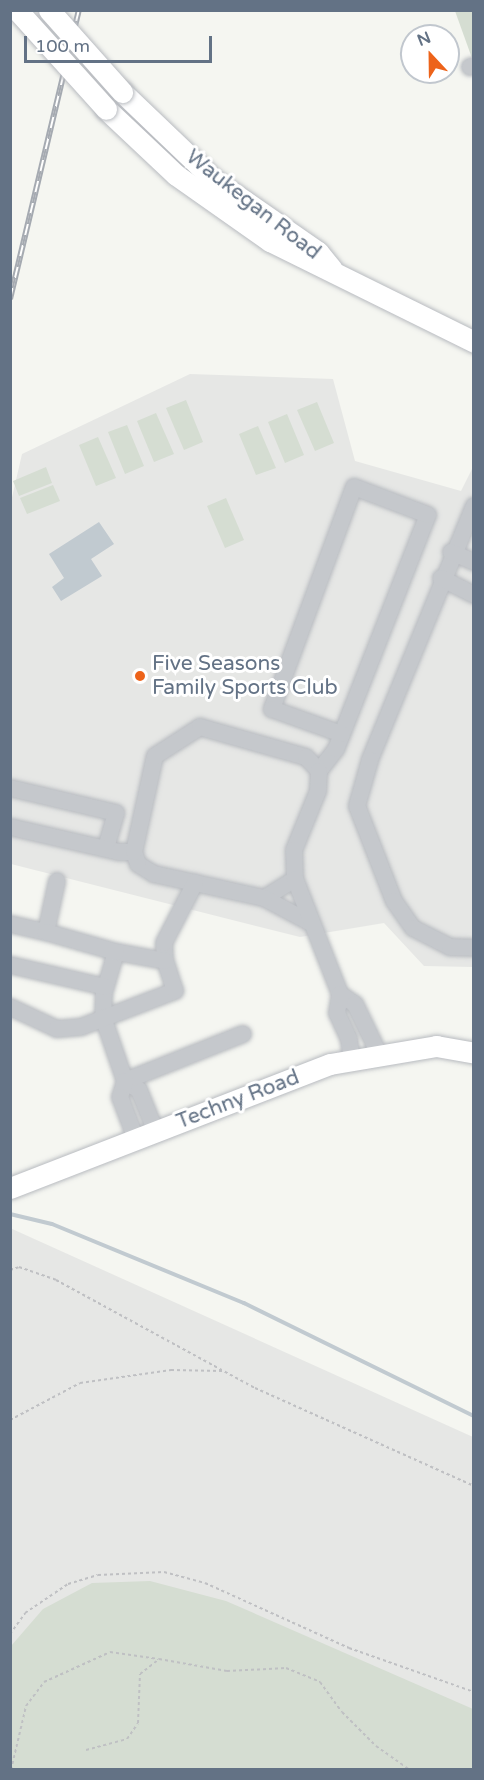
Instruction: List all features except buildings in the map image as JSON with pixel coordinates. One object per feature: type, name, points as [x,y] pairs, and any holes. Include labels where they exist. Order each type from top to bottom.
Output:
[{"type":"main road","name":"Waukegan Road","points":[[16,10],[106,109],[162,163],[212,203],[308,263],[332,269],[474,342]]},
{"type":"main road","name":"Waukegan Road","points":[[49,10],[122,92],[221,185],[318,252],[332,269]]},
{"type":"main road","name":"Techny Road","points":[[10,1188],[330,1064],[436,1046],[474,1053]]},
{"type":"lane","points":[[342,734],[272,709],[354,487],[428,515],[342,734],[319,771],[318,791],[294,850],[295,879],[309,922],[340,994],[337,1013],[349,1039],[352,1061]]},
{"type":"lane","points":[[472,514],[441,578],[370,760],[357,806],[394,902],[413,928],[450,947],[474,948]]},
{"type":"lane","points":[[452,552],[474,562]]},
{"type":"lane","points":[[441,578],[474,596]]},
{"type":"lane","points":[[309,922],[264,898],[154,874],[138,864],[134,852],[155,756],[200,727],[306,757],[319,771]]},
{"type":"lane","points":[[10,788],[116,813],[106,849]]},
{"type":"lane","points":[[10,827],[106,849],[134,852]]},
{"type":"lane","points":[[264,898],[295,879]]},
{"type":"lane","points":[[46,932],[57,881]]},
{"type":"lane","points":[[10,1007],[57,1029],[81,1027],[175,991],[165,961],[164,943],[195,883]]},
{"type":"lane","points":[[10,924],[116,952],[165,961]]},
{"type":"lane","points":[[116,952],[105,987],[103,1017],[125,1081],[139,1090],[146,1136]]},
{"type":"lane","points":[[10,965],[105,987]]},
{"type":"lane","points":[[340,994],[355,1004],[381,1056]]},
{"type":"lane","points":[[125,1081],[243,1034]]},
{"type":"path","points":[[10,1270],[19,1267],[56,1280],[225,1371],[474,1486]]},
{"type":"path","points":[[10,1420],[80,1383],[171,1370],[225,1371]]},
{"type":"path","points":[[10,1634],[25,1613],[68,1584],[98,1575],[164,1572],[205,1583],[349,1648],[474,1692]]},
{"type":"path","points":[[11,1770],[26,1706],[44,1682],[110,1652],[227,1671],[286,1668],[320,1682],[342,1712],[376,1746],[410,1770]]},
{"type":"path","points":[[86,1750],[127,1739],[138,1723],[140,1674],[159,1659]]},
{"type":"shaded area","points":[[455,11],[473,11],[473,61],[460,24]]},
{"type":"shaded area","points":[[190,374],[333,379],[355,461],[461,491],[473,467],[473,967],[424,966],[384,923],[300,937],[11,864],[10,506],[22,454]]},
{"type":"shaded area","points":[[186,400],[203,442],[184,450],[166,408]]},
{"type":"shaded area","points":[[317,402],[334,443],[315,451],[297,410]]},
{"type":"shaded area","points":[[156,413],[174,454],[154,462],[137,421]]},
{"type":"shaded area","points":[[287,414],[304,455],[285,463],[268,422]]},
{"type":"shaded area","points":[[127,425],[144,466],[125,474],[108,432]]},
{"type":"shaded area","points":[[258,426],[276,468],[256,475],[239,434]]},
{"type":"shaded area","points":[[98,437],[116,478],[96,486],[79,445]]},
{"type":"shaded area","points":[[46,467],[52,483],[19,496],[13,481]]},
{"type":"shaded area","points":[[53,485],[60,501],[27,514],[20,498]]},
{"type":"shaded area","points":[[226,498],[244,540],[225,548],[207,506]]},
{"type":"shaded area","points":[[99,522],[114,544],[91,559],[102,576],[61,601],[52,587],[64,578],[49,554]]},
{"type":"shaded area","points":[[10,1228],[473,1437],[473,1769],[11,1769]]},
{"type":"shaded area","points":[[150,1581],[226,1601],[473,1709],[473,1769],[11,1769],[11,1646],[43,1609],[92,1583]]},
{"type":"waterway","points":[[10,1214],[52,1224],[244,1303],[474,1416]]},
{"type":"railway","points":[[10,299],[79,10]]},
{"type":"place","name":"Five Seasons Family Sports Club","points":[[140,676]]}]
